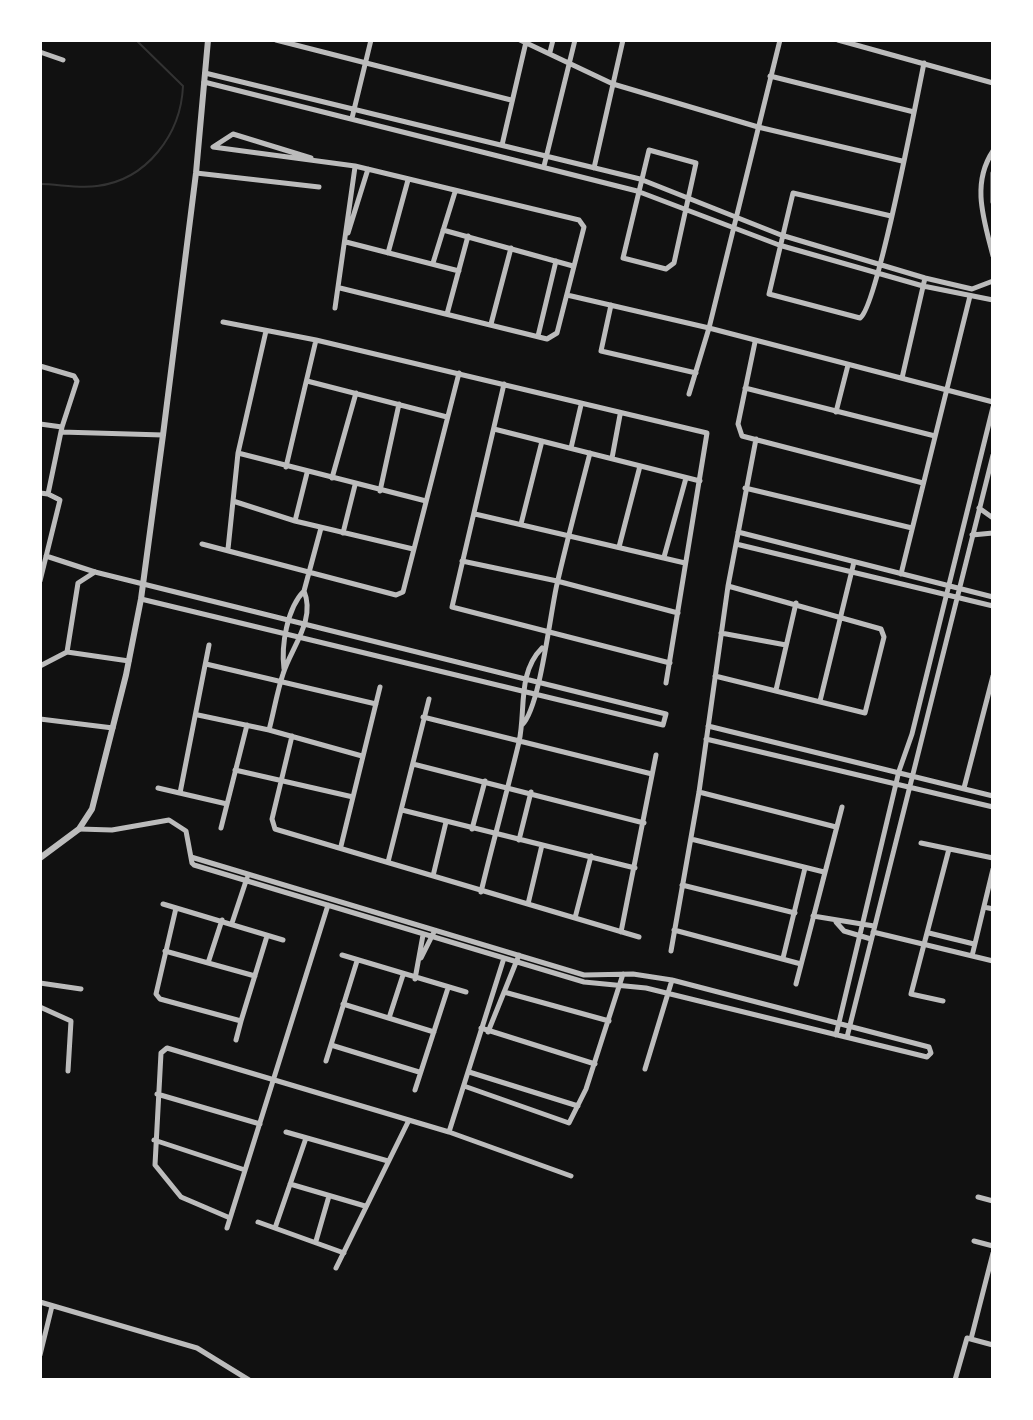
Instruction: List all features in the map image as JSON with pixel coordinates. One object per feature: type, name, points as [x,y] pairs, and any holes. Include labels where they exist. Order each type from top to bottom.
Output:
[{"type":"street","points":[[40,858],[79,829],[97,795],[129,661],[144,583],[163,435],[196,173],[208,40]]},
{"type":"street","points":[[276,40],[511,100]]},
{"type":"street","points":[[352,118],[371,40]]},
{"type":"street","points":[[550,52],[553,40]]},
{"type":"street","points":[[544,166],[575,40]]},
{"type":"street","points":[[594,168],[623,40]]},
{"type":"street","points":[[689,394],[709,328],[780,40]]},
{"type":"street","points":[[838,40],[993,83]]},
{"type":"street","points":[[502,145],[523,41],[613,84],[758,127],[902,161]]},
{"type":"street","points":[[40,52],[63,60]]},
{"type":"street","points":[[891,216],[797,191],[792,197],[781,235],[768,291],[771,296],[860,318],[867,313],[879,274],[924,63]]},
{"type":"street","points":[[205,73],[548,154],[640,179],[781,235],[925,278],[972,289],[993,281]]},
{"type":"street","points":[[770,76],[914,112]]},
{"type":"street","points":[[229,78],[229,88]]},
{"type":"street","points":[[204,82],[637,191],[779,245],[923,286],[993,300]]},
{"type":"street","points":[[213,147],[233,134],[311,158]]},
{"type":"street","points":[[198,147],[311,158],[355,166],[579,220],[584,227],[557,333],[547,339],[340,288]]},
{"type":"street","points":[[649,150],[695,160],[671,267],[626,261],[622,255],[637,191],[649,150]]},
{"type":"street","points":[[993,151],[985,163],[980,201],[993,256]]},
{"type":"street","points":[[335,308],[355,166]]},
{"type":"street","points":[[347,234],[368,169]]},
{"type":"street","points":[[196,173],[319,187]]},
{"type":"street","points":[[993,173],[993,202]]},
{"type":"street","points":[[388,253],[408,180]]},
{"type":"street","points":[[433,263],[455,192]]},
{"type":"street","points":[[443,230],[573,266]]},
{"type":"street","points":[[447,314],[468,236]]},
{"type":"street","points":[[346,242],[459,271]]},
{"type":"street","points":[[491,324],[511,248]]},
{"type":"street","points":[[538,336],[556,261]]},
{"type":"street","points":[[902,378],[925,278]]},
{"type":"street","points":[[901,574],[972,289]]},
{"type":"street","points":[[567,295],[948,389],[993,405],[836,1035]]},
{"type":"street","points":[[611,305],[601,351],[696,373]]},
{"type":"street","points":[[223,322],[316,340],[620,415],[707,433],[666,683]]},
{"type":"street","points":[[228,549],[238,453],[266,331]]},
{"type":"street","points":[[286,467],[316,340]]},
{"type":"street","points":[[755,342],[745,388],[742,436],[923,483]]},
{"type":"street","points":[[836,412],[848,365]]},
{"type":"street","points":[[40,366],[76,378],[61,429],[48,494]]},
{"type":"street","points":[[202,544],[396,595],[403,592],[459,373]]},
{"type":"street","points":[[307,381],[447,417]]},
{"type":"street","points":[[504,384],[452,607],[670,663]]},
{"type":"street","points":[[745,388],[935,436]]},
{"type":"street","points":[[332,478],[356,393]]},
{"type":"street","points":[[380,491],[399,404]]},
{"type":"street","points":[[571,448],[581,405]]},
{"type":"street","points":[[612,458],[620,415]]},
{"type":"street","points":[[40,424],[61,429],[163,435]]},
{"type":"street","points":[[494,429],[700,481]]},
{"type":"street","points":[[671,951],[699,792],[728,586],[756,439]]},
{"type":"street","points":[[521,524],[542,441]]},
{"type":"street","points":[[238,453],[426,501]]},
{"type":"street","points":[[522,725],[529,717],[537,688],[557,581],[590,453]]},
{"type":"street","points":[[847,1037],[993,455]]},
{"type":"street","points":[[619,547],[640,466]]},
{"type":"street","points":[[295,521],[307,473]]},
{"type":"street","points":[[664,557],[686,478]]},
{"type":"street","points":[[343,533],[355,485]]},
{"type":"street","points":[[745,488],[912,528]]},
{"type":"street","points":[[40,493],[60,500],[40,581]]},
{"type":"street","points":[[233,501],[321,528],[413,549]]},
{"type":"street","points":[[979,508],[993,518]]},
{"type":"street","points":[[475,514],[685,563]]},
{"type":"street","points":[[269,730],[284,669],[286,635],[304,591],[321,528]]},
{"type":"street","points":[[738,532],[993,597]]},
{"type":"street","points":[[972,535],[993,533]]},
{"type":"street","points":[[736,544],[993,606]]},
{"type":"street","points":[[46,556],[95,572],[290,620],[537,688],[663,725],[665,722],[666,714],[537,688],[286,635],[141,599]]},
{"type":"street","points":[[462,561],[557,581],[678,613]]},
{"type":"street","points":[[820,701],[854,562]]},
{"type":"street","points":[[67,652],[78,583],[95,572]]},
{"type":"street","points":[[715,676],[865,713],[884,637],[881,629],[728,586]]},
{"type":"street","points":[[284,669],[301,638],[308,600],[304,591]]},
{"type":"street","points":[[776,690],[796,603]]},
{"type":"street","points":[[721,633],[786,645]]},
{"type":"street","points":[[180,793],[198,715],[209,645]]},
{"type":"street","points":[[481,892],[522,725],[525,685],[533,657],[543,648]]},
{"type":"street","points":[[40,666],[67,652],[129,661]]},
{"type":"street","points":[[206,664],[376,704]]},
{"type":"street","points":[[964,788],[993,676]]},
{"type":"street","points":[[341,846],[380,687]]},
{"type":"street","points":[[388,862],[429,699]]},
{"type":"street","points":[[198,715],[247,724],[362,756]]},
{"type":"street","points":[[423,717],[652,774]]},
{"type":"street","points":[[40,719],[113,728]]},
{"type":"street","points":[[221,828],[247,724]]},
{"type":"street","points":[[707,733],[911,781],[993,807]]},
{"type":"street","points":[[707,733],[911,781],[964,788],[993,796]]},
{"type":"street","points":[[292,736],[272,819],[275,829],[341,846],[481,892],[639,937]]},
{"type":"street","points":[[621,932],[656,755]]},
{"type":"street","points":[[413,764],[644,823]]},
{"type":"street","points":[[235,770],[353,797]]},
{"type":"street","points":[[472,829],[485,781]]},
{"type":"street","points":[[158,788],[227,804]]},
{"type":"street","points":[[519,840],[531,792]]},
{"type":"street","points":[[699,792],[836,827]]},
{"type":"street","points":[[796,984],[842,807]]},
{"type":"street","points":[[402,810],[635,868]]},
{"type":"street","points":[[79,829],[112,830],[169,820],[186,831],[191,857],[194,865],[432,939],[584,982],[669,994],[927,1057],[931,1053],[929,1047],[672,980],[623,974],[584,975],[191,857]]},
{"type":"street","points":[[433,876],[446,822]]},
{"type":"street","points":[[691,839],[824,872]]},
{"type":"street","points":[[921,843],[993,858]]},
{"type":"street","points":[[528,904],[542,845]]},
{"type":"street","points":[[943,1001],[911,994],[949,849]]},
{"type":"street","points":[[575,918],[591,856]]},
{"type":"street","points":[[783,958],[805,868]]},
{"type":"street","points":[[972,956],[993,869]]},
{"type":"street","points":[[232,923],[248,873]]},
{"type":"street","points":[[682,885],[795,913]]},
{"type":"street","points":[[227,1228],[330,898]]},
{"type":"street","points":[[163,904],[283,940]]},
{"type":"street","points":[[984,907],[993,909]]},
{"type":"street","points":[[176,908],[157,997],[241,1021]]},
{"type":"street","points":[[813,916],[863,923],[872,932],[993,961]]},
{"type":"street","points":[[208,963],[222,920]]},
{"type":"street","points":[[835,921],[844,931],[860,937],[872,932]]},
{"type":"street","points":[[421,958],[418,954],[426,927]]},
{"type":"street","points":[[415,979],[435,930]]},
{"type":"street","points":[[674,930],[801,964]]},
{"type":"street","points":[[929,933],[974,944]]},
{"type":"street","points":[[236,1040],[267,936]]},
{"type":"street","points":[[165,951],[255,976]]},
{"type":"street","points":[[482,1038],[481,1028],[506,951]]},
{"type":"street","points":[[342,955],[466,992]]},
{"type":"street","points":[[449,1132],[482,1038],[489,1031],[519,955]]},
{"type":"street","points":[[326,1061],[357,961]]},
{"type":"street","points":[[464,1086],[564,1123],[571,1120],[595,1064],[623,974]]},
{"type":"street","points":[[389,1018],[403,975]]},
{"type":"street","points":[[645,1069],[672,980]]},
{"type":"street","points":[[40,983],[81,989]]},
{"type":"street","points":[[415,1090],[448,988]]},
{"type":"street","points":[[504,992],[609,1021]]},
{"type":"street","points":[[343,1004],[434,1032]]},
{"type":"street","points":[[40,1007],[71,1021],[68,1071]]},
{"type":"street","points":[[481,1028],[595,1064]]},
{"type":"street","points":[[331,1045],[419,1072]]},
{"type":"street","points":[[230,1218],[181,1197],[155,1165],[161,1053],[167,1048],[449,1132],[571,1176]]},
{"type":"street","points":[[469,1072],[578,1106]]},
{"type":"street","points":[[157,1094],[260,1124]]},
{"type":"street","points":[[336,1268],[409,1120]]},
{"type":"street","points":[[286,1132],[388,1161]]},
{"type":"street","points":[[275,1228],[306,1138]]},
{"type":"street","points":[[154,1140],[245,1170]]},
{"type":"street","points":[[290,1184],[365,1206]]},
{"type":"street","points":[[316,1242],[329,1196]]},
{"type":"street","points":[[978,1197],[993,1201]]},
{"type":"street","points":[[258,1222],[344,1253]]},
{"type":"street","points":[[974,1241],[993,1246]]},
{"type":"street","points":[[971,1339],[993,1253]]},
{"type":"street","points":[[40,1302],[197,1348],[249,1380]]},
{"type":"street","points":[[40,1355],[52,1306]]},
{"type":"street","points":[[957,1380],[967,1338],[993,1345]]},
{"type":"waterway","points":[[40,184],[90,187],[115,182],[131,175],[158,152],[176,121],[183,86],[136,40]]}]
